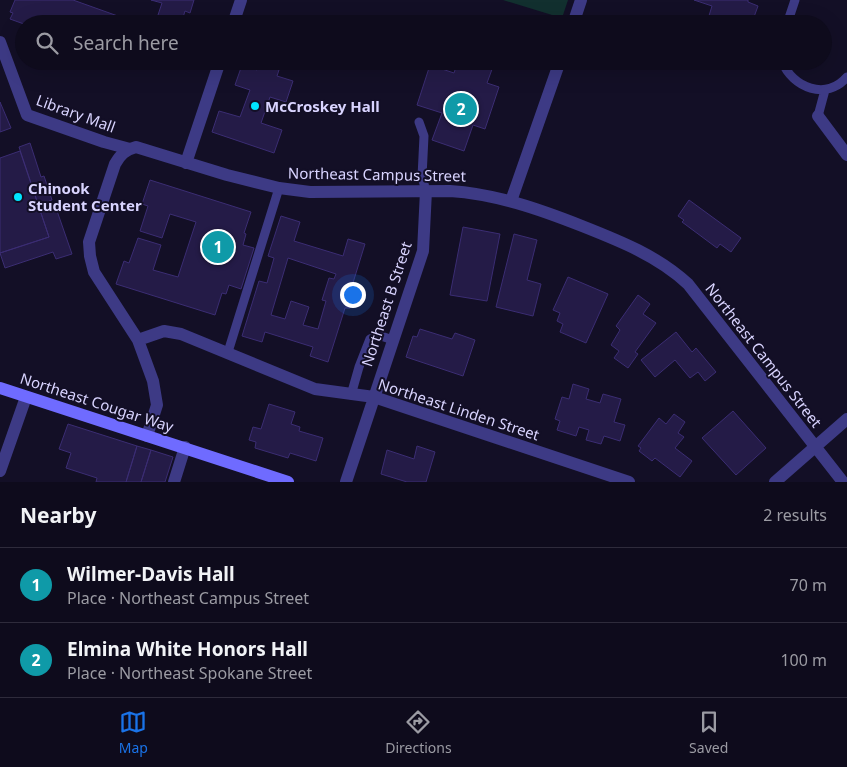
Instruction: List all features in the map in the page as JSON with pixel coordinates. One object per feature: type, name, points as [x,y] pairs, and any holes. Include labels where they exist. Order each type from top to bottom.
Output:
[{"type":"street","points":[[236,15],[241,0]]},
{"type":"street","points":[[575,15],[581,0]]},
{"type":"street","name":"Library Mall","points":[[0,42],[27,115],[104,142],[130,148]]},
{"type":"street","points":[[186,163],[217,70]]},
{"type":"street","points":[[511,201],[557,70]]},
{"type":"street","points":[[818,116],[847,155]]},
{"type":"street","points":[[130,148],[120,155],[115,164],[89,242],[94,272],[138,340],[153,382],[157,405],[147,436]]},
{"type":"street","name":"Northeast Campus Street","points":[[130,148],[142,148],[186,163],[279,188],[310,192],[426,191],[473,193],[511,201],[558,216],[610,237],[657,260],[675,272],[694,292],[843,482]]},
{"type":"street","name":"Northeast B Street","points":[[346,482],[423,251],[426,191]]},
{"type":"street","name":"Northeast Linden Street","points":[[138,340],[164,331],[181,334],[315,389],[374,397],[629,482]]},
{"type":"street","name":"Northeast Cougar Way","points":[[0,388],[288,482]]},
{"type":"street","points":[[0,471],[26,397]]},
{"type":"street","points":[[775,482],[847,419]]},
{"type":"street","points":[[174,482],[185,447]]},
{"type":"lane","points":[[790,15],[795,0]]},
{"type":"lane","points":[[788,70],[799,83],[810,88],[825,90],[838,86],[847,78]]},
{"type":"lane","points":[[818,116],[825,90]]},
{"type":"lane","points":[[419,122],[424,136],[422,176],[426,191]]},
{"type":"lane","points":[[228,352],[279,188]]},
{"type":"lane","points":[[351,395],[361,360],[370,339],[378,335],[393,340]]},
{"type":"green space","points":[[503,0],[568,0],[563,15],[552,15]]},
{"type":"building","points":[[15,0],[73,0],[115,15],[15,15],[15,21],[10,19],[13,13],[10,12]]},
{"type":"building","points":[[151,0],[194,0],[190,13],[185,11],[184,15],[158,15],[162,3]]},
{"type":"building","points":[[694,0],[748,0],[748,2],[758,6],[755,15],[709,15],[712,6]]},
{"type":"building","name":"McCroskey Hall","points":[[240,70],[279,70],[277,76],[293,81],[286,102],[270,97],[261,123],[282,130],[274,153],[212,132],[219,111],[240,117],[250,90],[235,85]]},
{"type":"building","points":[[428,70],[445,70],[454,73],[455,70],[492,70],[487,83],[499,87],[485,129],[473,125],[464,151],[432,140],[442,113],[417,105]]},
{"type":"building","points":[[0,102],[11,128],[0,132]]},
{"type":"building","points":[[30,143],[41,177],[44,176],[52,200],[49,201],[52,209],[56,208],[72,254],[56,259],[53,252],[5,268],[0,253],[49,237],[19,147]]},
{"type":"building","name":"Chinook Student Center","points":[[20,151],[49,237],[0,253],[0,158]]},
{"type":"building","points":[[150,180],[251,212],[244,233],[246,234],[243,245],[254,248],[241,289],[229,285],[226,294],[222,293],[215,315],[116,284],[124,261],[129,263],[138,238],[161,245],[153,270],[178,277],[196,222],[170,214],[162,238],[140,231],[148,206],[142,204]]},
{"type":"building","points":[[689,200],[741,238],[731,252],[720,244],[717,248],[682,222],[684,220],[678,216]]},
{"type":"building","points":[[281,216],[300,222],[294,241],[343,256],[348,239],[365,244],[352,286],[357,287],[350,308],[345,308],[328,362],[310,356],[313,347],[265,332],[262,342],[242,336],[259,281],[267,283],[274,258],[268,256]],"holes":[[[288,258],[336,274],[334,279],[329,278],[322,300],[326,301],[318,329],[303,325],[309,307],[291,301],[285,319],[271,315]]]},
{"type":"building","points":[[463,227],[500,234],[487,301],[450,295]]},
{"type":"building","points":[[514,234],[537,240],[527,280],[541,284],[533,316],[496,307]]},
{"type":"building","points":[[568,277],[608,294],[586,343],[560,332],[563,324],[557,321],[560,313],[553,310]]},
{"type":"building","points":[[638,295],[650,304],[643,314],[656,323],[635,352],[638,354],[628,368],[614,358],[619,351],[611,345],[620,330],[616,326]]},
{"type":"building","points":[[420,329],[452,339],[455,333],[475,340],[463,376],[406,357],[413,336],[417,337]]},
{"type":"building","points":[[676,332],[692,352],[696,348],[716,372],[705,381],[698,372],[690,378],[675,360],[655,377],[641,360]]},
{"type":"building","points":[[573,384],[589,389],[586,399],[600,403],[603,394],[621,399],[614,422],[625,425],[620,441],[604,436],[601,444],[586,440],[589,430],[579,427],[576,436],[557,430],[560,421],[555,419],[562,397],[569,399]]},
{"type":"building","points":[[269,404],[295,412],[291,424],[300,427],[299,431],[323,438],[316,461],[290,453],[288,458],[255,448],[256,442],[249,440],[253,427],[261,429]]},
{"type":"building","points":[[733,411],[766,448],[736,475],[702,438]]},
{"type":"building","points":[[674,414],[685,422],[678,433],[684,437],[675,448],[692,461],[680,477],[655,458],[652,461],[639,451],[641,448],[638,446],[659,418],[666,424]]},
{"type":"building","points":[[68,424],[137,446],[126,482],[96,482],[97,478],[66,468],[71,453],[59,449]]},
{"type":"building","points":[[137,446],[151,450],[141,482],[126,482]]},
{"type":"building","points":[[417,446],[435,452],[426,482],[407,482],[381,474],[387,450],[414,459]]},
{"type":"building","points":[[151,450],[173,457],[165,482],[141,482]]},
{"type":"place","name":"McCroskey Hall","points":[[255,106]]},
{"type":"place","name":"Elmina White Honors Hall","points":[[461,109]]},
{"type":"place","name":"Chinook Student Center","points":[[18,197]]},
{"type":"place","name":"Wilmer-Davis Hall","points":[[218,247]]}]
